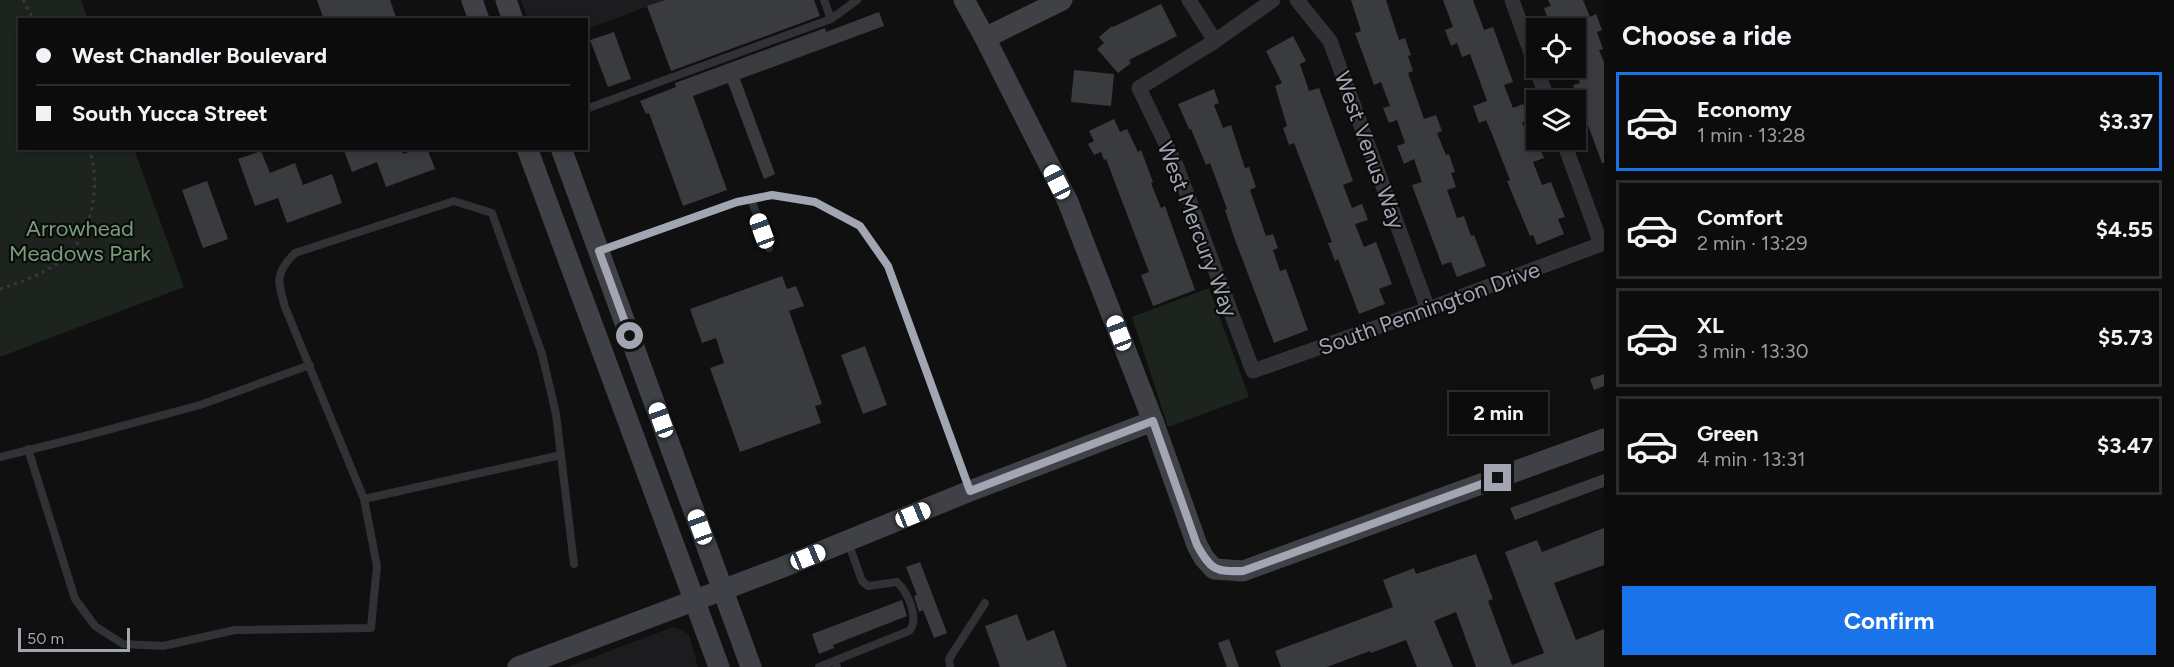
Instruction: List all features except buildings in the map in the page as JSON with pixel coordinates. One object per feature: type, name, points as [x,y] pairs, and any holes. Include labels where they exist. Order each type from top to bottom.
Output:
[{"type":"street","points":[[472,0],[478,18]]},
{"type":"street","points":[[506,0],[512,18]]},
{"type":"street","points":[[964,0],[1068,202],[1153,421],[1197,545],[1204,558],[1214,569],[1243,571],[1604,439]]},
{"type":"street","points":[[985,38],[1062,0]]},
{"type":"street","points":[[1189,0],[1215,41],[1273,0]]},
{"type":"street","name":"West Venus Way","points":[[1297,0],[1330,41],[1428,309]]},
{"type":"street","points":[[1512,0],[1526,39]]},
{"type":"street","name":"West Mercury Way","points":[[1215,41],[1139,88],[1176,165],[1253,371]]},
{"type":"street","points":[[528,150],[719,667]]},
{"type":"street","points":[[562,150],[751,667]]},
{"type":"street","points":[[1567,150],[1602,244]]},
{"type":"street","name":"South Pennington Drive","points":[[1253,371],[1602,244]]},
{"type":"street","points":[[518,667],[723,591],[970,491],[1153,421]]},
{"type":"lane","points":[[824,0],[831,19]]},
{"type":"lane","points":[[588,108],[831,19],[857,0]]},
{"type":"lane","points":[[599,251],[737,202],[772,195],[815,202],[860,226],[888,266],[970,491]]},
{"type":"lane","points":[[751,199],[768,248]]},
{"type":"lane","points":[[28,449],[75,599],[95,626],[123,644],[163,646],[235,630],[371,627],[377,566],[364,499],[285,308],[278,282],[286,262],[295,253],[454,201],[476,206],[492,213],[542,354],[556,414],[574,564]]},
{"type":"lane","points":[[0,457],[200,405],[310,365]]},
{"type":"lane","points":[[364,499],[561,455]]},
{"type":"lane","points":[[819,667],[835,664],[909,631],[914,626],[915,620],[904,589],[897,582],[868,586],[862,581],[848,541]]},
{"type":"lane","points":[[951,667],[949,658],[985,603]]},
{"type":"path","points":[[23,0],[33,18]]},
{"type":"path","points":[[0,289],[30,279],[51,267],[70,252],[88,220],[96,184],[95,165],[90,150]]},
{"type":"shaded area","points":[[521,0],[665,0],[588,29],[588,18],[528,18]]},
{"type":"shaded area","points":[[673,627],[689,635],[698,667],[567,667]]},
{"type":"green space","name":"Arrowhead Meadows Park","points":[[0,0],[81,0],[88,18],[18,18],[18,150],[134,150],[184,287],[0,357]]},
{"type":"green space","points":[[1209,288],[1249,397],[1168,427],[1132,317]]},
{"type":"route","points":[[630,336],[599,251],[737,202],[772,195],[815,202],[860,226],[888,266],[970,491],[1153,421],[1197,545],[1204,558],[1214,569],[1243,571],[1498,478]]}]
